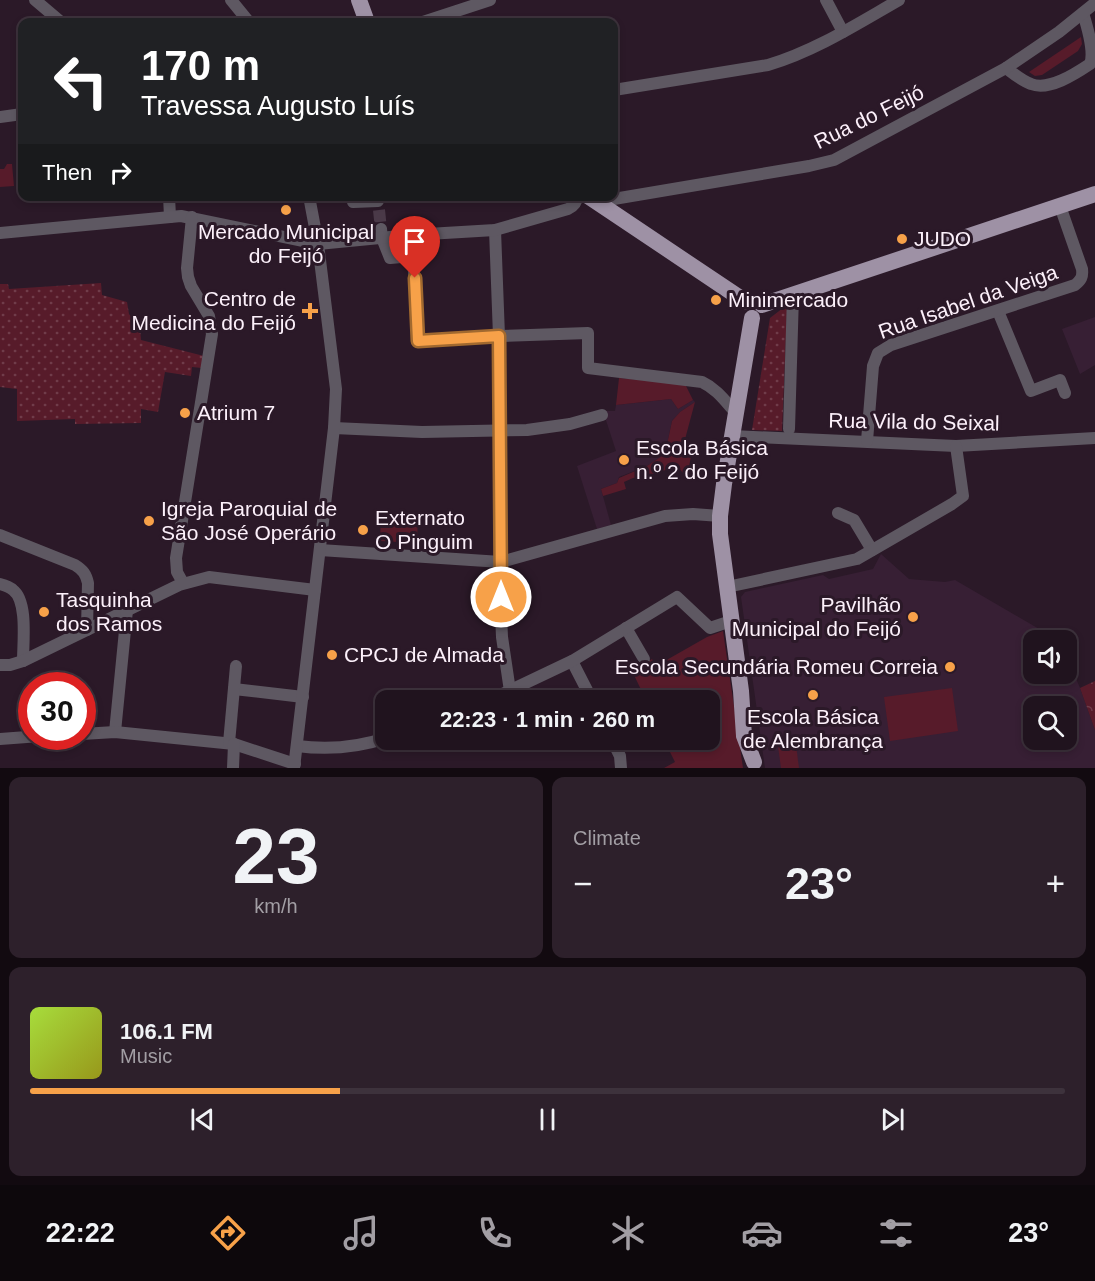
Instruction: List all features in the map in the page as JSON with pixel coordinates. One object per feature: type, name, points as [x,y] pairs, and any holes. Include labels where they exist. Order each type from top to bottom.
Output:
[{"type":"main road","points":[[359,0],[366,18]]},
{"type":"main road","points":[[757,312],[793,296],[1095,194]]},
{"type":"main road","points":[[595,201],[746,302],[752,298],[761,302],[736,413],[720,516],[720,534],[741,691],[744,736],[755,765]]},
{"type":"street","points":[[35,0],[56,18]]},
{"type":"street","points":[[231,0],[246,18]]},
{"type":"street","points":[[435,18],[490,0]]},
{"type":"street","points":[[826,0],[843,32]]},
{"type":"street","points":[[618,89],[768,65],[788,59],[806,52],[899,0]]},
{"type":"street","name":"Rua do Feijó","points":[[618,195],[809,166],[834,160],[1006,68],[1059,32],[1095,3]]},
{"type":"street","points":[[1006,68],[1026,82],[1041,87],[1054,84],[1087,66],[1093,56],[1083,13]]},
{"type":"street","points":[[0,117],[18,115]]},
{"type":"street","points":[[169,201],[170,217]]},
{"type":"street","points":[[96,733],[115,732],[232,743],[294,766],[334,428],[336,389],[318,244],[310,201]]},
{"type":"street","points":[[353,201],[378,203]]},
{"type":"street","points":[[0,233],[170,217],[192,217],[318,244],[381,233],[495,230],[568,209],[576,201]]},
{"type":"street","name":"Rua Isabel da Veiga","points":[[867,441],[873,366],[878,353],[891,345],[1075,285],[1080,280],[1083,274],[1082,269],[1060,207]]},
{"type":"street","points":[[183,583],[177,572],[176,558],[212,334],[209,316],[188,277],[192,217]]},
{"type":"street","points":[[495,230],[501,431],[502,637],[513,690],[572,661],[677,597],[710,628],[731,621]]},
{"type":"street","points":[[381,233],[390,258],[414,256],[418,341],[588,333],[588,368],[702,382],[720,394],[736,413]]},
{"type":"street","points":[[789,429],[793,296]]},
{"type":"street","points":[[998,311],[1031,391],[1060,380],[1065,393]]},
{"type":"street","points":[[334,428],[422,432],[501,431],[548,428],[602,415]]},
{"type":"street","name":"Rua Vila do Seixal","points":[[732,436],[956,446],[1095,438]]},
{"type":"street","points":[[727,587],[857,559],[963,496],[956,446]]},
{"type":"street","points":[[838,513],[854,520],[872,550]]},
{"type":"street","points":[[320,550],[501,562],[665,516],[693,514],[720,516]]},
{"type":"street","points":[[0,535],[82,569],[87,575],[88,583],[87,630]]},
{"type":"street","points":[[0,665],[23,661],[183,583],[209,577],[315,590]]},
{"type":"street","points":[[0,584],[12,588],[19,596],[23,608],[23,661]]},
{"type":"street","points":[[115,732],[127,610]]},
{"type":"street","points":[[626,628],[644,659]]},
{"type":"street","points":[[572,661],[587,690]]},
{"type":"street","points":[[233,768],[236,666]]},
{"type":"street","points":[[234,689],[303,698]]},
{"type":"street","points":[[0,739],[18,738]]},
{"type":"street","points":[[297,746],[348,748],[375,741]]},
{"type":"street","points":[[617,750],[621,768]]},
{"type":"shaded area","points":[[1095,317],[1095,365],[1080,374],[1062,329]]},
{"type":"shaded area","name":"Escola Básica n.º 2 do Feijó","points":[[671,399],[678,409],[693,400],[695,402],[680,412],[672,421],[665,454],[647,466],[619,477],[617,483],[601,489],[611,525],[597,529],[577,466],[616,451],[603,411],[615,411],[616,405]]},
{"type":"shaded area","name":"Escola Secundária Romeu Correia","points":[[881,554],[909,579],[945,582],[955,580],[1041,630],[1023,630],[1023,684],[1077,684],[1077,681],[1095,730],[1095,768],[765,768],[741,597],[745,592],[823,575],[829,579],[873,569]]},
{"type":"green space","points":[[1081,37],[1082,44],[1078,51],[1042,75],[1035,76],[1029,72]]},
{"type":"green space","points":[[7,164],[12,164],[14,186],[0,187],[0,169],[4,169]]},
{"type":"green space","points":[[101,283],[102,295],[127,302],[129,314],[140,328],[141,340],[204,356],[202,368],[192,367],[191,376],[165,372],[158,412],[141,409],[141,423],[75,424],[75,419],[17,421],[17,389],[0,387],[0,284],[8,284],[9,289]]},
{"type":"green space","points":[[783,308],[787,311],[782,431],[752,430],[770,318]]},
{"type":"green space","points":[[619,378],[685,384],[693,400],[678,409],[671,399],[616,405]]},
{"type":"green space","points":[[695,402],[684,443],[693,445],[689,480],[677,466],[633,478],[624,482],[626,489],[603,496],[601,489],[617,483],[619,478],[647,466],[665,454],[672,421],[680,412]]},
{"type":"green space","points":[[381,514],[418,516],[417,543],[380,541]]},
{"type":"green space","points":[[723,631],[743,768],[664,768],[675,762],[669,750],[720,750],[720,690],[641,690],[633,673],[652,659],[656,666],[707,637]]},
{"type":"green space","points":[[1095,681],[1095,730],[1080,688]]},
{"type":"green space","points":[[952,688],[958,731],[890,741],[884,697]]},
{"type":"green space","points":[[795,737],[799,768],[781,768],[777,739]]},
{"type":"tunnel","points":[[379,210],[381,229]]},
{"type":"place","name":"Mercado Municipal do Feijó","points":[[286,210]]},
{"type":"place","name":"JUDO","points":[[902,239]]},
{"type":"place","name":"Minimercado","points":[[716,300]]},
{"type":"place","name":"Centro de Medicina do Feijó","points":[[310,311]]},
{"type":"place","name":"Atrium 7","points":[[185,413]]},
{"type":"place","name":"Escola Básica n.º 2 do Feijó","points":[[624,460]]},
{"type":"place","name":"Igreja Paroquial de São José Operário","points":[[149,521]]},
{"type":"place","name":"Externato O Pinguim","points":[[363,530]]},
{"type":"place","name":"Tasquinha dos Ramos","points":[[44,612]]},
{"type":"place","name":"Pavilhão Municipal do Feijó","points":[[913,617]]},
{"type":"place","name":"CPCJ de Almada","points":[[332,655]]},
{"type":"place","name":"Escola Secundária Romeu Correia","points":[[950,667]]},
{"type":"place","name":"Escola Básica de Alembrança","points":[[813,695]]},
{"type":"route","points":[[415,278],[418,341],[499,336],[501,597]]}]
